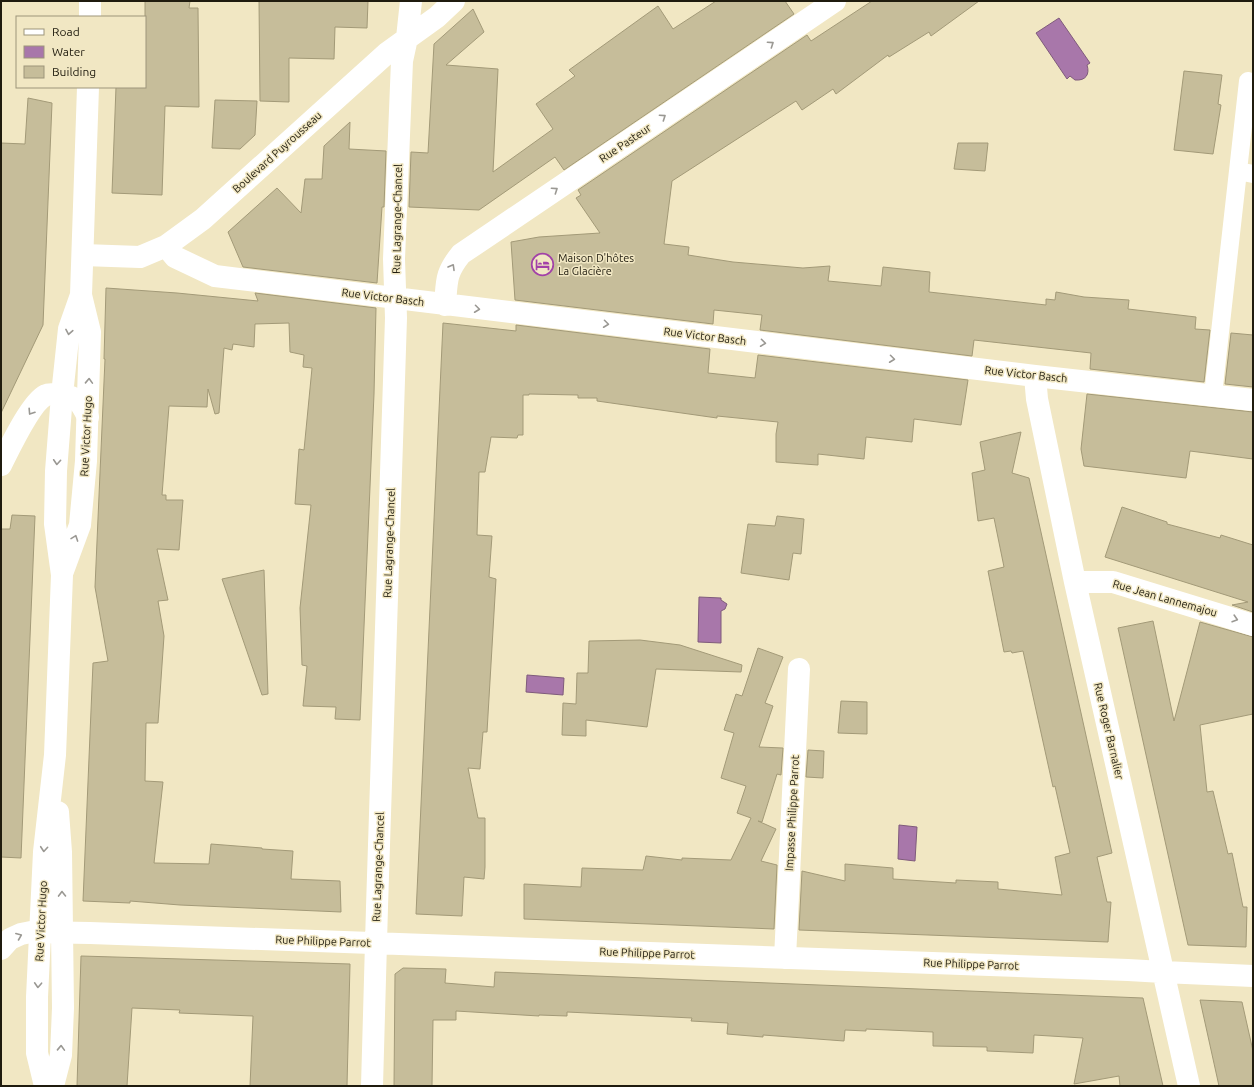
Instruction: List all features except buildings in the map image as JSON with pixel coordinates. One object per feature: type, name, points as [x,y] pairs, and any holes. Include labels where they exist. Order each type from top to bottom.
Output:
[{"type":"street","points":[[90,1],[90,16]]},
{"type":"street","name":"Rue Lagrange-Chancel","points":[[372,1086],[396,299],[394,259],[402,61],[407,38],[411,1]]},
{"type":"street","name":"Boulevard Puyrousseau","points":[[83,256],[140,257],[166,246],[202,219],[387,53],[437,17],[454,1]]},
{"type":"street","name":"Rue Pasteur","points":[[445,305],[448,276],[452,266],[461,254],[835,1]]},
{"type":"street","name":"Rue Victor Hugo","points":[[62,575],[80,525],[86,461],[90,332],[81,296],[88,88]]},
{"type":"street","name":"Rue Victor Basch","points":[[166,246],[175,257],[215,276],[1035,376],[1253,400]]},
{"type":"street","name":"Rue Victor Hugo","points":[[45,1086],[37,1053],[37,997],[44,852],[55,755],[62,575],[55,524],[56,471],[69,329],[81,296]]},
{"type":"street","name":"Rue Roger Barnalier","points":[[1035,376],[1037,399],[1075,582],[1189,1086]]},
{"type":"street","points":[[1,465],[13,440],[38,401],[47,394],[70,396],[81,402],[88,417]]},
{"type":"street","name":"Rue Jean Lannemajou","points":[[1075,582],[1113,582],[1253,625]]},
{"type":"street","name":"Impasse Philippe Parrot","points":[[785,958],[799,669]]},
{"type":"street","name":"Rue Victor Hugo","points":[[53,1086],[61,1055],[63,1008],[61,852],[55,755]]},
{"type":"street","name":"Rue Philippe Parrot","points":[[1,949],[10,939],[21,934],[40,932],[376,942],[1253,976]]},
{"type":"lane","points":[[1213,395],[1246,173],[1248,81]]},
{"type":"water","points":[[1059,18],[1090,63],[1087,65],[1088,71],[1086,76],[1082,79],[1075,80],[1070,76],[1067,79],[1036,33]]},
{"type":"water","points":[[699,597],[721,598],[721,600],[727,604],[725,609],[721,611],[721,643],[698,642]]},
{"type":"water","points":[[527,675],[564,678],[563,695],[526,692]]},
{"type":"water","points":[[899,825],[917,827],[915,861],[898,859]]},
{"type":"place","name":"Maison D'hôtes La Glacière","points":[[542,264]]}]
